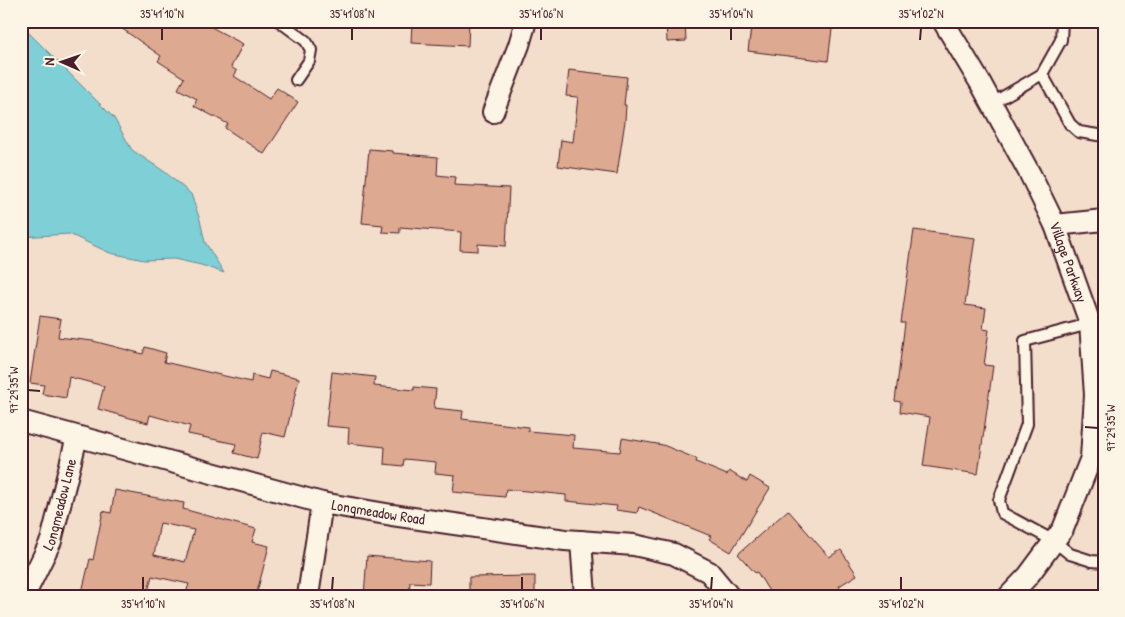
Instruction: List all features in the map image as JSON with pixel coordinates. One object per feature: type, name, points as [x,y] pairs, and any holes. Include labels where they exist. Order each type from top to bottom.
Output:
[{"type":"street","points":[[494,112],[526,21]]},
{"type":"street","name":"Village Parkway","points":[[943,21],[1030,174],[1055,225],[1097,321],[1091,458],[1063,529],[1028,576],[1009,596]]},
{"type":"street","points":[[1055,225],[1104,220]]},
{"type":"street","name":"Longmeadow Road","points":[[21,421],[322,503],[392,515],[580,541],[634,545],[674,554],[709,572],[729,596]]},
{"type":"street","name":"Longmeadow Lane","points":[[22,596],[27,590],[51,542],[76,437]]},
{"type":"street","points":[[308,596],[322,503]]},
{"type":"street","points":[[580,541],[586,596]]},
{"type":"lane","points":[[279,21],[306,41],[311,50],[309,61],[296,80]]},
{"type":"lane","points":[[991,104],[1042,74],[1061,40],[1062,21]]},
{"type":"lane","points":[[1042,74],[1070,124],[1079,132],[1104,136]]},
{"type":"lane","points":[[1097,321],[1025,341],[1027,424],[999,500],[1002,513],[1054,541],[1070,554],[1092,561],[1104,562]]},
{"type":"water","points":[[21,25],[114,118],[132,150],[165,172],[191,194],[205,242],[224,273],[201,265],[174,259],[144,260],[110,253],[69,234],[21,237]]},
{"type":"building","points":[[111,21],[200,21],[243,44],[231,67],[237,71],[234,76],[269,99],[277,88],[298,102],[264,154],[225,128],[228,124],[194,106],[197,99],[178,89],[184,78],[158,61],[161,56]]},
{"type":"building","points":[[412,21],[469,21],[468,46],[411,43]]},
{"type":"building","points":[[666,21],[685,21],[686,41],[667,42]]},
{"type":"building","points":[[763,21],[833,21],[828,61],[748,51],[751,28],[762,29]]},
{"type":"building","points":[[569,70],[627,77],[624,105],[626,105],[625,121],[617,174],[558,166],[561,140],[573,142],[578,97],[566,96]]},
{"type":"building","points":[[369,149],[438,157],[437,175],[455,177],[454,185],[509,188],[506,246],[478,244],[478,251],[460,250],[461,232],[400,227],[400,233],[382,232],[383,225],[362,223]]},
{"type":"building","points":[[914,230],[975,238],[965,305],[986,308],[983,329],[989,330],[984,365],[993,366],[978,474],[923,466],[930,417],[900,412],[901,402],[895,401],[905,323],[901,323]]},
{"type":"building","points":[[40,316],[61,319],[58,337],[93,341],[143,354],[145,347],[166,353],[164,362],[251,382],[252,375],[268,379],[270,371],[299,378],[285,437],[263,432],[257,459],[234,453],[236,444],[188,434],[190,426],[150,415],[148,423],[98,409],[104,386],[69,377],[66,398],[42,394],[44,385],[30,383]]},
{"type":"building","points":[[332,372],[375,377],[374,386],[414,390],[414,387],[436,389],[434,408],[463,411],[462,419],[528,427],[528,431],[574,435],[573,448],[620,452],[622,438],[663,445],[697,459],[696,462],[727,475],[729,471],[747,482],[750,476],[770,488],[731,552],[709,539],[711,536],[639,507],[637,513],[616,510],[617,506],[566,501],[566,495],[506,489],[505,497],[453,492],[455,475],[435,473],[436,462],[404,459],[403,466],[384,464],[385,447],[348,443],[349,428],[326,426]]},
{"type":"building","points":[[115,490],[184,503],[183,509],[256,529],[252,542],[269,546],[256,596],[185,596],[189,584],[152,576],[147,596],[81,596],[90,559],[93,560],[103,511],[111,513]],"holes":[[[160,523],[194,530],[185,562],[154,555]]]},
{"type":"building","points":[[788,510],[829,557],[841,550],[857,575],[839,586],[845,596],[772,596],[757,572],[755,573],[738,554]]},
{"type":"building","points":[[367,556],[430,561],[429,583],[410,582],[409,596],[364,596]]},
{"type":"building","points":[[535,576],[535,596],[469,596],[469,577]]}]
